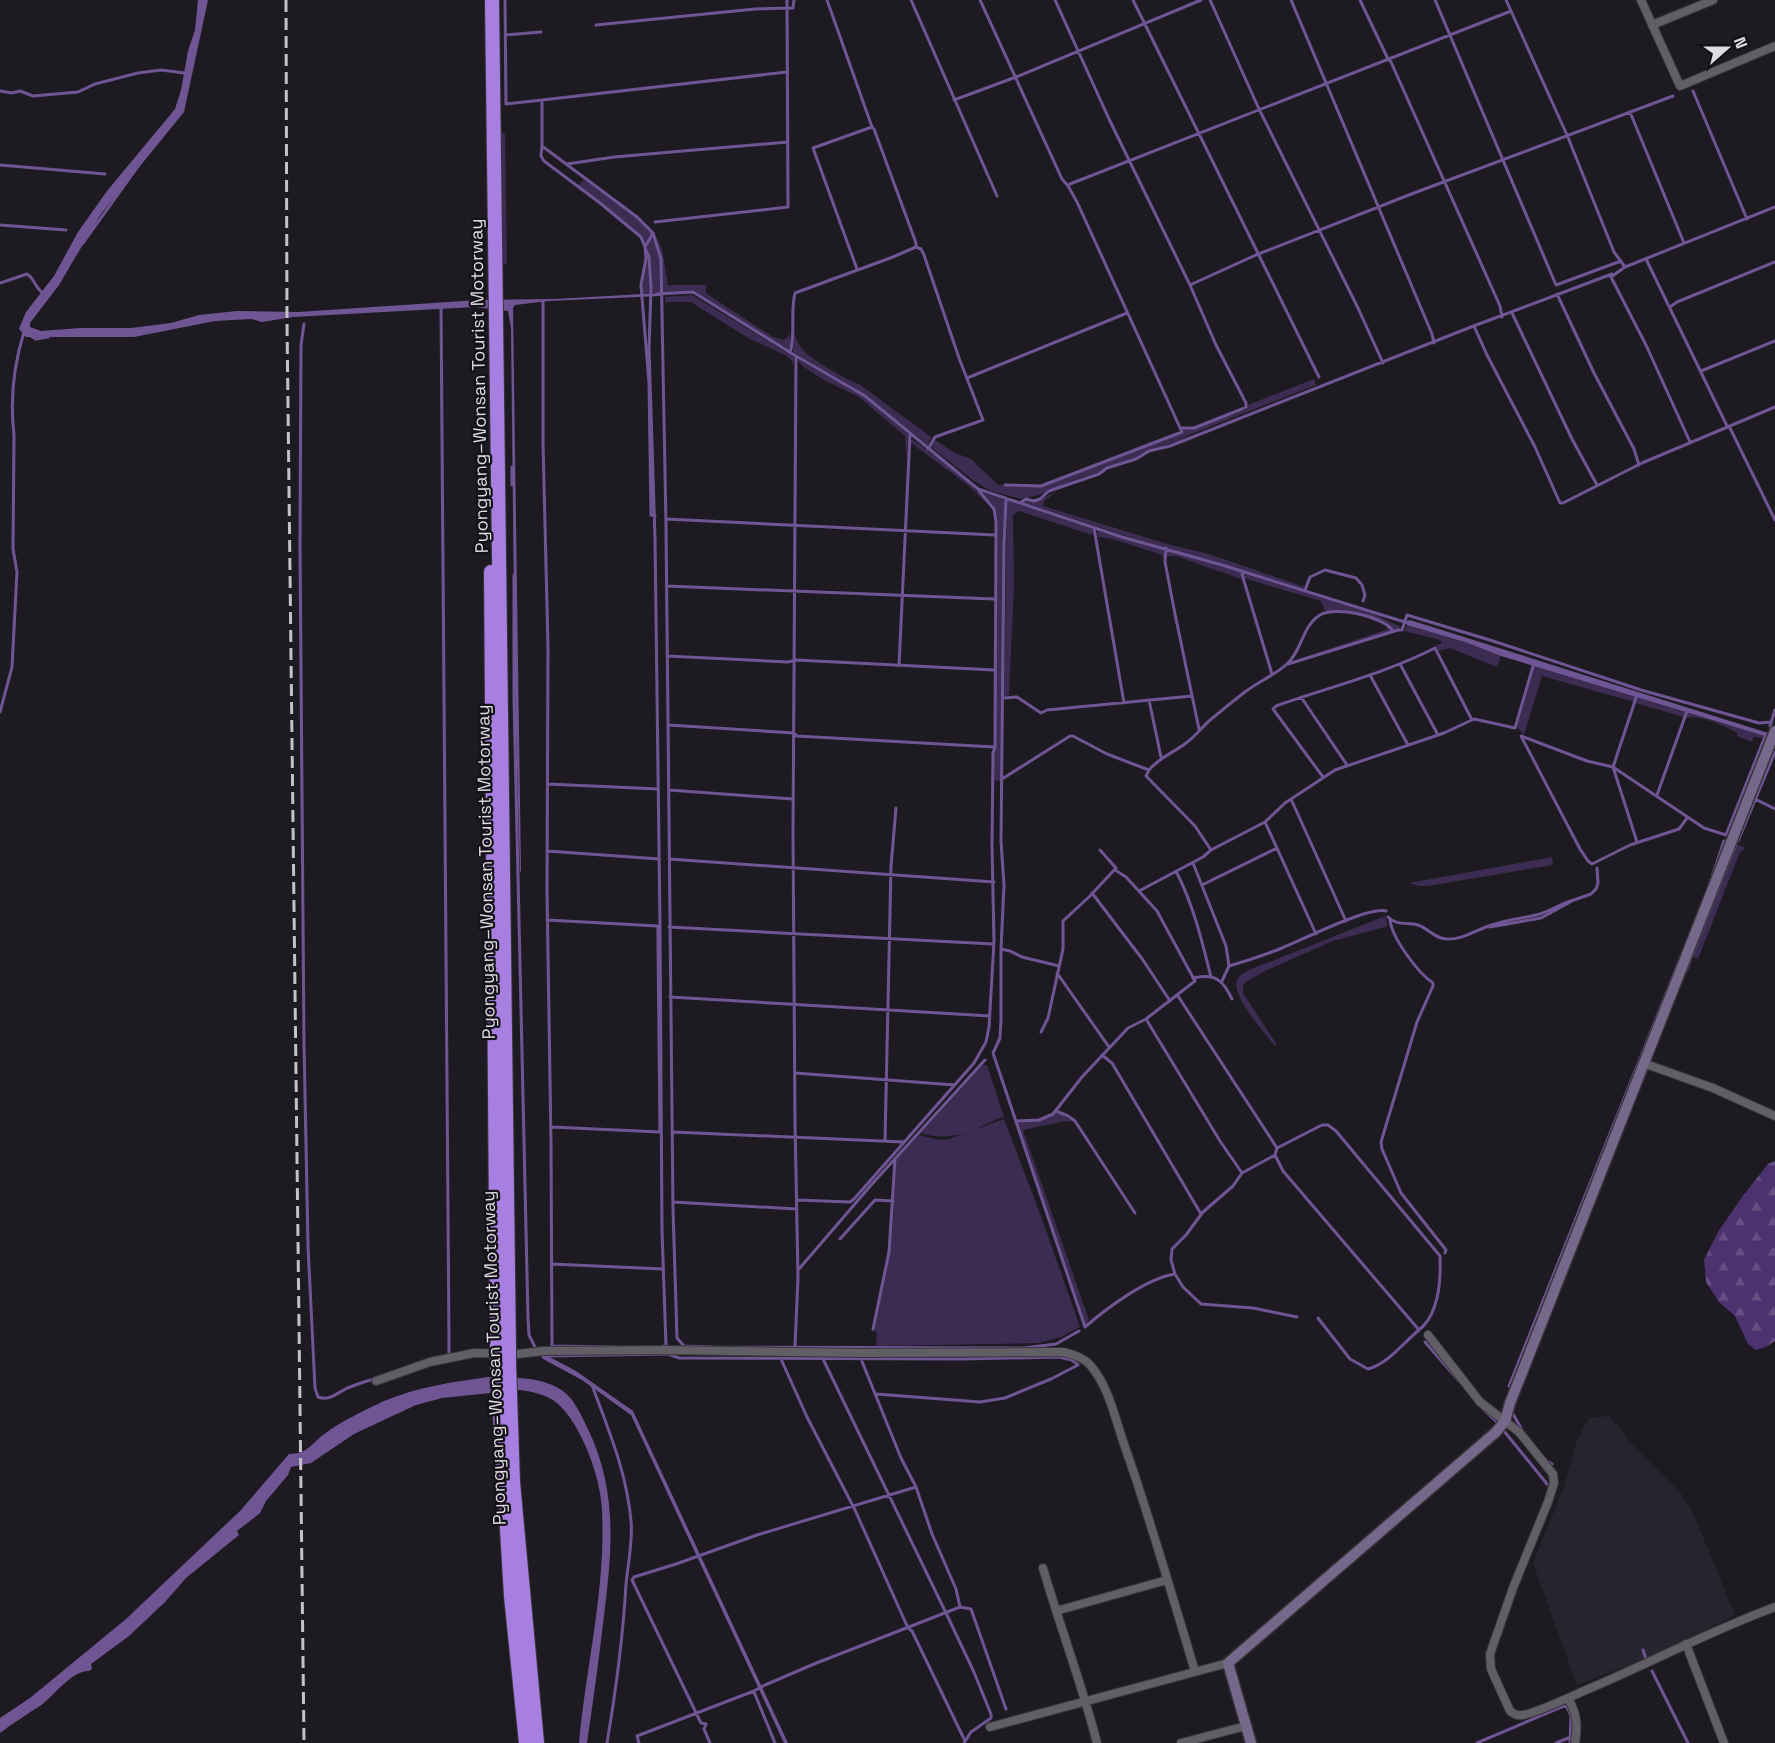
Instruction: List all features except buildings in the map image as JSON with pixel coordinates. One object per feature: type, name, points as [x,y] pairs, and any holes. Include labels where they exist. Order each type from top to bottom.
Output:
[{"type":"highway","points":[[484,0],[492,293]]},
{"type":"highway","name":"Pyongyang–Wonsan Tourist Motorway","points":[[492,0],[492,316],[503,1362],[504,1399],[537,1743]]},
{"type":"highway","points":[[504,1399],[510,1585],[526,1743]]},
{"type":"street","points":[[1641,0],[1680,86],[1775,46]]},
{"type":"street","points":[[1652,25],[1713,0]]},
{"type":"street","points":[[990,1727],[1228,1663],[1496,1432],[1505,1421],[1510,1403],[1774,733]]},
{"type":"street","points":[[1643,1063],[1713,1089],[1775,1116]]},
{"type":"street","points":[[1428,1335],[1480,1402],[1495,1416],[1519,1432],[1553,1474],[1554,1483],[1548,1502],[1490,1654],[1491,1669],[1510,1711],[1522,1715],[1568,1698],[1648,1664],[1686,1644],[1775,1607]]},
{"type":"street","points":[[376,1380],[440,1360],[480,1353],[665,1350],[861,1353],[1063,1352],[1074,1354],[1084,1359],[1092,1367],[1104,1389],[1130,1460],[1195,1671]]},
{"type":"street","points":[[1043,1568],[1086,1700],[1097,1743]]},
{"type":"street","points":[[1056,1611],[1167,1580]]},
{"type":"street","points":[[1686,1644],[1724,1743]]},
{"type":"street","points":[[1228,1663],[1251,1743]]},
{"type":"street","points":[[1568,1698],[1576,1713],[1578,1726],[1575,1743]]},
{"type":"street","points":[[1181,1743],[1246,1726]]},
{"type":"shaded area","points":[[198,0],[208,0],[184,112],[101,214],[59,285],[30,323],[30,327],[41,331],[131,328],[171,323],[199,315],[237,311],[298,312],[478,300],[555,299],[661,293],[661,296],[548,301],[515,305],[513,308],[521,872],[515,695],[511,328],[508,311],[475,307],[293,317],[262,322],[251,319],[215,321],[134,337],[26,337],[19,329],[26,312],[54,276],[78,232],[107,191],[175,109],[195,30]]},
{"type":"shaded area","points":[[501,132],[505,134],[507,263],[502,267]]},
{"type":"shaded area","points":[[584,179],[637,218],[652,233],[645,243],[642,237],[578,186]]},
{"type":"shaded area","points":[[654,232],[662,249],[668,285],[706,285],[706,293],[773,337],[784,340],[788,337],[789,332],[791,341],[789,350],[696,292],[663,293],[662,259]]},
{"type":"shaded area","points":[[652,235],[660,259],[661,293],[652,293],[647,245]]},
{"type":"shaded area","points":[[645,247],[649,257],[650,293],[643,294],[646,259]]},
{"type":"shaded area","points":[[692,295],[794,357],[793,367],[792,361],[785,355],[748,338],[691,302],[665,302],[665,297]]},
{"type":"shaded area","points":[[794,334],[807,354],[859,384],[931,437],[928,445],[865,395],[793,352]]},
{"type":"shaded area","points":[[797,360],[864,397],[908,434],[907,464],[905,436],[859,397],[824,380]]},
{"type":"shaded area","points":[[1314,379],[1316,385],[1178,441],[1149,450],[1100,472],[1039,495],[1021,499],[991,491],[974,481],[931,447],[935,440],[955,453],[971,459],[998,485],[1042,487],[1180,434],[1184,429],[1192,429],[1243,411],[1248,405]]},
{"type":"shaded area","points":[[912,439],[962,477],[987,504],[969,486],[911,443]]},
{"type":"shaded area","points":[[1056,492],[1044,501],[1043,506],[1171,545],[1209,554],[1304,585],[1303,589],[1022,502],[1027,500],[1033,502]]},
{"type":"shaded area","points":[[983,493],[1005,500],[1001,781],[994,780],[996,522],[994,506]]},
{"type":"shaded area","points":[[1007,500],[1093,529],[1092,535],[1019,511],[1013,515],[1014,587],[1009,695],[1004,696]]},
{"type":"shaded area","points":[[1097,531],[1165,549],[1164,560],[1162,555],[1113,539],[1098,537]]},
{"type":"shaded area","points":[[1167,549],[1240,572],[1241,579],[1176,556],[1166,556]]},
{"type":"shaded area","points":[[1242,573],[1372,613],[1401,627],[1394,630],[1388,624],[1363,614],[1327,612],[1321,601],[1243,578]]},
{"type":"shaded area","points":[[1410,620],[1768,733],[1765,736],[1501,656],[1465,642],[1407,625],[1407,621]]},
{"type":"shaded area","points":[[1385,624],[1391,631],[1290,662],[1388,629]]},
{"type":"shaded area","points":[[1407,625],[1465,642],[1501,656],[1497,667],[1450,648],[1439,651],[1435,646],[1442,643],[1440,640],[1404,631]]},
{"type":"shaded area","points":[[1535,665],[1636,696],[1634,702],[1542,676],[1524,735],[1517,727]]},
{"type":"shaded area","points":[[1638,697],[1685,712],[1683,717],[1636,703]]},
{"type":"shaded area","points":[[1688,713],[1764,735],[1763,738],[1754,737],[1752,742],[1713,722],[1700,718],[1686,718]]},
{"type":"shaded area","points":[[1738,845],[1746,848],[1740,852],[1698,959],[1693,957]]},
{"type":"shaded area","points":[[1552,857],[1553,865],[1427,886],[1409,883]]},
{"type":"shaded area","points":[[1385,916],[1388,926],[1333,941],[1267,970],[1246,982],[1243,986],[1243,993],[1277,1045],[1275,1046],[1238,994],[1236,985],[1238,978],[1250,970]]},
{"type":"shaded area","points":[[983,1065],[987,1065],[1004,1117],[959,1134],[937,1136],[921,1133]]},
{"type":"shaded area","points":[[1056,1112],[1074,1122],[1065,1121],[1023,1130],[1089,1320],[1085,1325],[1017,1122],[1040,1120]]},
{"type":"shaded area","points":[[1004,1119],[1080,1327],[1061,1337],[1039,1343],[876,1346],[877,1332],[874,1331],[889,1252],[896,1160],[919,1135],[939,1140],[949,1139]]},
{"type":"shaded area","points":[[544,1354],[576,1371],[633,1411],[788,1743],[784,1743],[631,1415],[582,1380],[543,1359],[541,1356]]},
{"type":"shaded area","points":[[488,1377],[536,1380],[563,1391],[580,1413],[598,1452],[608,1498],[610,1544],[600,1648],[587,1743],[579,1743],[601,1569],[601,1498],[594,1468],[582,1438],[566,1413],[549,1398],[534,1392],[519,1390],[442,1398],[416,1405],[354,1434],[311,1463],[291,1467],[288,1475],[266,1501],[260,1513],[237,1531],[239,1535],[186,1578],[165,1602],[129,1636],[91,1664],[92,1669],[69,1679],[40,1706],[0,1733],[0,1718],[30,1698],[126,1619],[240,1511],[289,1454],[306,1450],[334,1428],[384,1401],[448,1383]]},
{"type":"shaded area","points":[[1610,1416],[1630,1442],[1682,1495],[1693,1513],[1735,1615],[1652,1656],[1577,1685],[1533,1563],[1564,1487],[1577,1440],[1589,1418]]},
{"type":"green space","points":[[1775,1161],[1775,1341],[1756,1350],[1748,1344],[1735,1316],[1719,1302],[1706,1282],[1704,1260],[1718,1232],[1742,1197],[1768,1164]]},
{"type":"waterway","points":[[505,0],[506,104],[542,100],[542,146],[637,217],[653,233],[661,259],[673,1209],[677,1338],[684,1346],[711,1347],[1024,1348],[1056,1344],[1079,1331]]},
{"type":"waterway","points":[[655,222],[788,207],[787,0]]},
{"type":"waterway","points":[[596,25],[755,9],[793,8],[794,0]]},
{"type":"waterway","points":[[827,0],[872,127],[813,148],[857,269]]},
{"type":"waterway","points":[[911,0],[997,196]]},
{"type":"waterway","points":[[980,0],[1062,179],[1068,186]]},
{"type":"waterway","points":[[1055,0],[1109,119],[1190,285],[1216,345],[1246,403],[1246,407],[1242,409],[1194,428],[1182,428]]},
{"type":"waterway","points":[[1133,0],[1319,377]]},
{"type":"waterway","points":[[954,100],[1016,77],[1201,0]]},
{"type":"waterway","points":[[1210,0],[1259,109],[1383,363]]},
{"type":"waterway","points":[[1291,0],[1434,343]]},
{"type":"waterway","points":[[1360,0],[1391,62],[1500,306],[1502,317]]},
{"type":"waterway","points":[[1435,0],[1556,285],[1621,261]]},
{"type":"waterway","points":[[1005,485],[1041,486],[1182,432],[1068,186],[1070,184],[1511,11],[1506,0]]},
{"type":"waterway","points":[[1511,11],[1567,135],[1614,252],[1625,267],[1611,277],[1646,345],[1690,442]]},
{"type":"waterway","points":[[505,35],[541,32]]},
{"type":"waterway","points":[[0,91],[12,93],[20,91],[33,96],[78,92],[95,84],[138,73],[161,70],[185,73]]},
{"type":"waterway","points":[[542,100],[787,72]]},
{"type":"waterway","points":[[1693,91],[1747,219]]},
{"type":"waterway","points":[[1190,285],[1256,255],[1414,193],[1673,96]]},
{"type":"waterway","points":[[1630,112],[1684,243]]},
{"type":"waterway","points":[[790,353],[795,293],[916,247],[872,127]]},
{"type":"waterway","points":[[567,164],[614,157],[788,142]]},
{"type":"waterway","points":[[542,146],[541,156],[544,161],[641,237],[649,257],[651,287],[649,349],[655,538],[662,1231],[666,1346],[663,1346]]},
{"type":"waterway","points":[[0,165],[105,174]]},
{"type":"waterway","points":[[83,243],[139,165]]},
{"type":"waterway","points":[[1625,267],[1775,207]]},
{"type":"waterway","points":[[0,225],[66,230]]},
{"type":"waterway","points":[[653,233],[645,247],[646,258],[641,285],[649,383],[651,515],[655,516]]},
{"type":"waterway","points":[[916,247],[921,249],[924,255],[983,420],[935,437],[928,449]]},
{"type":"waterway","points":[[1646,259],[1775,520]]},
{"type":"waterway","points":[[1670,307],[1677,302],[1775,262]]},
{"type":"waterway","points":[[0,283],[27,274],[44,294]]},
{"type":"waterway","points":[[1021,502],[1026,499],[1034,501],[1040,499],[1049,491],[1099,474],[1107,468],[1136,459],[1149,451],[1170,446],[1612,274]]},
{"type":"waterway","points":[[657,294],[693,292],[865,396],[978,489],[1122,537],[1222,565],[1411,624]]},
{"type":"waterway","points":[[1557,294],[1594,373],[1634,449],[1639,465]]},
{"type":"waterway","points":[[543,301],[543,442],[548,648],[547,891],[552,1346],[615,1347]]},
{"type":"waterway","points":[[441,306],[449,1342],[449,1355],[446,1356]]},
{"type":"waterway","points":[[967,378],[1127,313]]},
{"type":"waterway","points":[[1512,313],[1572,439],[1597,485]]},
{"type":"waterway","points":[[304,324],[301,345],[300,545],[304,1043],[308,1246],[315,1388],[318,1397],[327,1398],[374,1379]]},
{"type":"waterway","points":[[1474,326],[1535,447],[1560,503],[1642,463],[1775,407]]},
{"type":"waterway","points":[[0,712],[12,667],[17,572],[13,549],[13,396],[15,370],[24,332]]},
{"type":"waterway","points":[[31,336],[36,339],[48,337]]},
{"type":"waterway","points":[[1701,371],[1775,341]]},
{"type":"waterway","points":[[795,1346],[798,1277],[793,833],[796,356]]},
{"type":"waterway","points":[[899,666],[910,434]]},
{"type":"waterway","points":[[512,467],[512,485]]},
{"type":"waterway","points":[[797,1200],[850,1202],[854,1199],[974,1063],[986,1042],[994,942],[992,846],[996,522],[994,509],[979,491]]},
{"type":"waterway","points":[[1006,498],[1001,1019],[1000,1038],[993,1053],[1085,1327],[1140,1288],[1152,1281],[1175,1274]]},
{"type":"waterway","points":[[666,519],[995,535]]},
{"type":"waterway","points":[[1094,528],[1124,703]]},
{"type":"waterway","points":[[1166,548],[1165,562],[1199,729]]},
{"type":"waterway","points":[[1305,590],[1310,577],[1325,570],[1356,578],[1362,585],[1365,595],[1363,601]]},
{"type":"waterway","points":[[1241,571],[1272,674]]},
{"type":"waterway","points":[[514,575],[514,699],[528,1318],[529,1335],[536,1349]]},
{"type":"waterway","points":[[666,586],[994,599]]},
{"type":"waterway","points":[[1002,779],[1070,736],[1107,754],[1149,770],[1162,758],[1189,741],[1240,695],[1287,664],[1296,652],[1309,625],[1320,615],[1327,612],[1359,614],[1380,621],[1393,631]]},
{"type":"waterway","points":[[1288,664],[1402,630],[1407,615],[1641,690],[1759,723],[1771,722]]},
{"type":"waterway","points":[[1323,777],[1273,709],[1276,706],[1376,673],[1435,648],[1472,720]]},
{"type":"waterway","points":[[667,656],[994,670]]},
{"type":"waterway","points":[[1211,850],[1265,822],[1285,803],[1335,770],[1444,733],[1474,719],[1515,728],[1534,663]]},
{"type":"waterway","points":[[1400,664],[1438,735]]},
{"type":"waterway","points":[[1370,675],[1408,745]]},
{"type":"waterway","points":[[1637,695],[1613,767],[1637,842]]},
{"type":"waterway","points":[[1003,698],[1017,697],[1041,713],[1047,710],[1192,696]]},
{"type":"waterway","points":[[1301,697],[1347,765]]},
{"type":"waterway","points":[[1149,700],[1161,757]]},
{"type":"waterway","points":[[1770,726],[1775,710]]},
{"type":"waterway","points":[[1657,795],[1687,711]]},
{"type":"waterway","points":[[668,725],[794,733],[797,736],[994,747]]},
{"type":"waterway","points":[[1687,818],[1679,829],[1630,845],[1592,864],[1580,849],[1521,736],[1587,761],[1613,767],[1704,828],[1726,835],[1766,734]]},
{"type":"waterway","points":[[1738,841],[1775,752]]},
{"type":"waterway","points":[[1139,891],[1203,857],[1211,850],[1195,826],[1146,776],[1149,770]]},
{"type":"waterway","points":[[548,784],[658,789]]},
{"type":"waterway","points":[[669,790],[793,799]]},
{"type":"waterway","points":[[1291,799],[1346,921]]},
{"type":"waterway","points":[[1755,799],[1775,809]]},
{"type":"waterway","points":[[885,1141],[891,866],[896,808]]},
{"type":"waterway","points":[[1265,822],[1316,934]]},
{"type":"waterway","points":[[1710,883],[1724,841]]},
{"type":"waterway","points":[[1686,971],[1736,845]]},
{"type":"waterway","points":[[1202,885],[1277,848]]},
{"type":"waterway","points":[[1041,1032],[1048,1018],[1063,949],[1063,921],[1116,868],[1100,850]]},
{"type":"waterway","points":[[547,851],[659,859]]},
{"type":"waterway","points":[[669,859],[994,882]]},
{"type":"waterway","points":[[1193,863],[1226,946],[1229,966],[1222,981]]},
{"type":"waterway","points":[[1490,927],[1541,918],[1574,900],[1591,894],[1598,883],[1597,868]]},
{"type":"waterway","points":[[1016,1121],[1039,1120],[1053,1114],[1082,1077],[1128,1028],[1146,1019],[1195,981],[1157,911],[1126,877],[1115,870]]},
{"type":"waterway","points":[[1176,871],[1192,910],[1211,977]]},
{"type":"waterway","points":[[1092,893],[1143,960],[1170,1001]]},
{"type":"waterway","points":[[1388,917],[1399,923],[1418,925],[1439,937],[1453,939],[1500,922],[1540,914],[1574,900]]},
{"type":"waterway","points":[[1229,966],[1276,951],[1351,918],[1386,911]]},
{"type":"waterway","points":[[1390,919],[1400,945],[1413,963],[1433,983],[1433,986],[1417,1022],[1381,1142],[1382,1149],[1401,1193],[1446,1250],[1445,1253]]},
{"type":"waterway","points":[[547,920],[658,926],[660,1132],[551,1127]]},
{"type":"waterway","points":[[669,927],[993,944]]},
{"type":"waterway","points":[[1001,949],[1059,966]]},
{"type":"waterway","points":[[1509,1386],[1681,956]]},
{"type":"waterway","points":[[1057,973],[1109,1047]]},
{"type":"waterway","points":[[1193,978],[1213,977],[1222,983],[1232,999]]},
{"type":"waterway","points":[[1178,996],[1277,1148]]},
{"type":"waterway","points":[[670,997],[990,1016]]},
{"type":"waterway","points":[[1146,1019],[1242,1173]]},
{"type":"waterway","points":[[1102,1055],[1112,1063],[1201,1214]]},
{"type":"waterway","points":[[799,1269],[872,1184],[985,1060]]},
{"type":"waterway","points":[[795,1073],[955,1085]]},
{"type":"waterway","points":[[1056,1111],[1075,1121],[1135,1213]]},
{"type":"waterway","points":[[1275,1155],[1283,1171],[1419,1330],[1426,1323],[1435,1306],[1439,1286],[1440,1256],[1336,1131],[1328,1125],[1322,1125],[1277,1148],[1275,1155],[1242,1173],[1233,1186],[1203,1212],[1172,1249],[1171,1260],[1175,1274],[1183,1287],[1201,1304],[1253,1308],[1297,1317]]},
{"type":"waterway","points":[[673,1132],[904,1142]]},
{"type":"waterway","points":[[873,1329],[889,1252],[895,1159]]},
{"type":"waterway","points":[[840,1239],[875,1200],[893,1201]]},
{"type":"waterway","points":[[673,1202],[797,1209]]},
{"type":"waterway","points":[[551,1264],[663,1269]]},
{"type":"waterway","points":[[1318,1318],[1350,1359],[1368,1369],[1383,1362],[1419,1330]]},
{"type":"waterway","points":[[1425,1342],[1459,1381]]},
{"type":"waterway","points":[[545,1356],[668,1354],[679,1358],[1059,1357],[1072,1360],[1078,1365],[1005,1398],[980,1402],[876,1394]]},
{"type":"waterway","points":[[781,1359],[807,1417],[855,1510],[908,1628],[912,1631],[965,1741]]},
{"type":"waterway","points":[[823,1359],[973,1670],[991,1714],[991,1718],[971,1732],[964,1743]]},
{"type":"waterway","points":[[861,1359],[901,1458],[916,1487],[932,1534],[956,1589],[960,1607],[971,1609],[1006,1709]]},
{"type":"waterway","points":[[592,1385],[621,1468],[629,1503],[631,1529],[621,1644],[607,1743]]},
{"type":"waterway","points":[[1483,1409],[1497,1422]]},
{"type":"waterway","points":[[1512,1412],[1522,1430]]},
{"type":"waterway","points":[[1504,1431],[1547,1484]]},
{"type":"waterway","points":[[1544,1459],[1552,1464]]},
{"type":"waterway","points":[[710,1743],[704,1729],[706,1724],[701,1723],[632,1580],[634,1577],[757,1535],[916,1487]]},
{"type":"waterway","points":[[639,1743],[637,1736],[960,1607]]},
{"type":"waterway","points":[[1643,1650],[1646,1659]]},
{"type":"waterway","points":[[1652,1671],[1688,1743]]},
{"type":"waterway","points":[[754,1692],[775,1743]]},
{"type":"waterway","points":[[1477,1743],[1566,1705],[1571,1716],[1570,1743]]},
{"type":"waterway","points":[[1556,1743],[1571,1737]]},
{"type":"railway","points":[[286,0],[287,322],[304,1743]]}]
